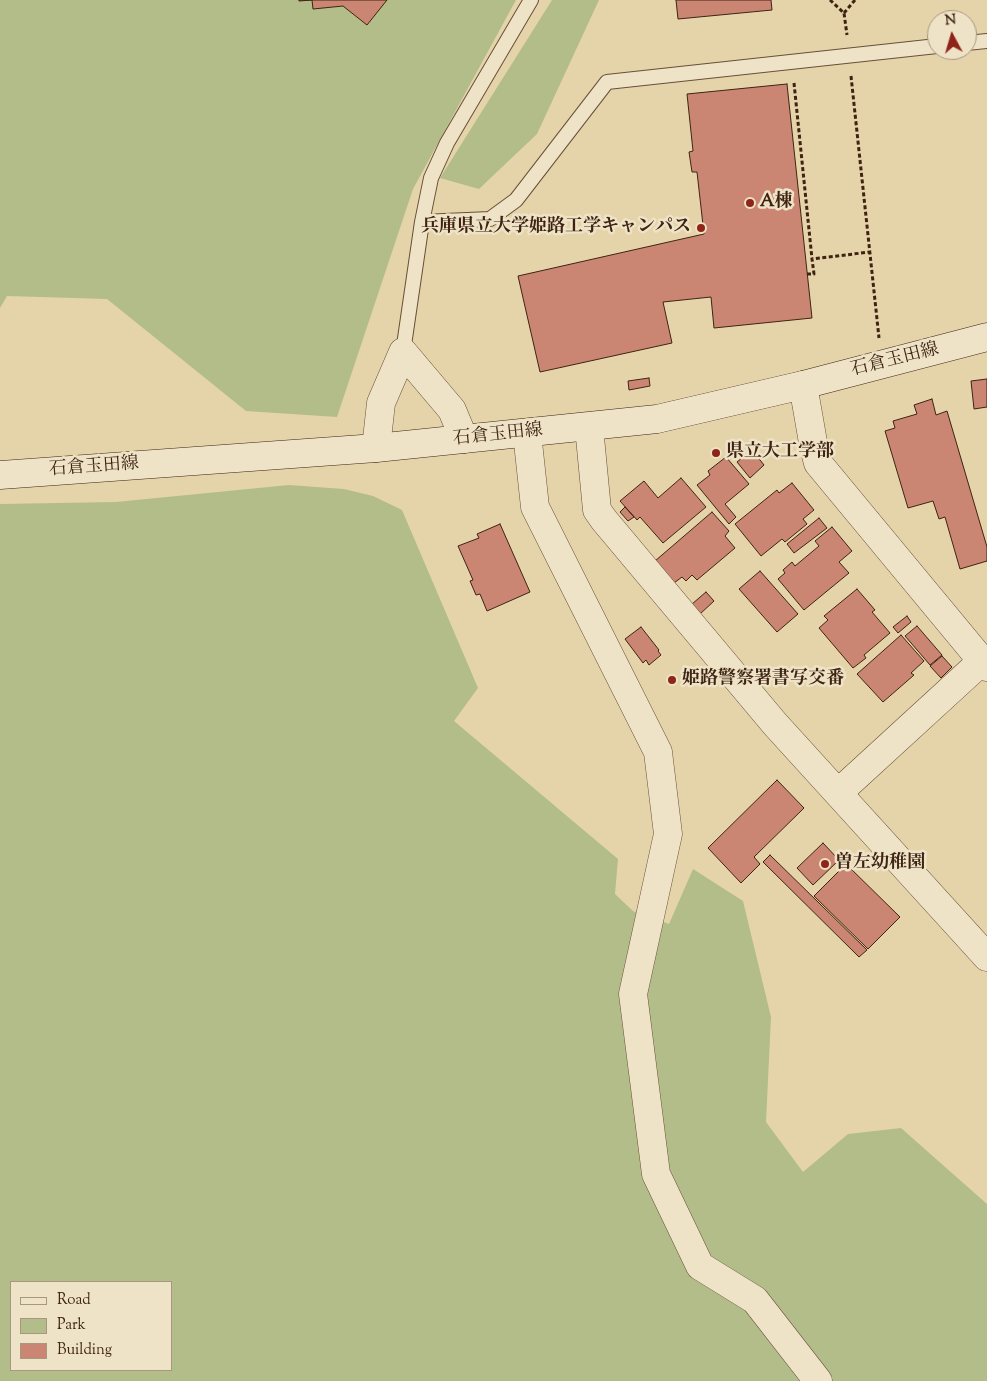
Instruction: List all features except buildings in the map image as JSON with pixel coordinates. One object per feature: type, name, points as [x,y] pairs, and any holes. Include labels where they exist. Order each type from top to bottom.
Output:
[{"type":"street","name":"石倉玉田線","points":[[0,475],[376,448],[657,419],[803,385],[987,337]]},
{"type":"street","points":[[376,448],[381,403],[403,352],[452,410],[464,439]]},
{"type":"street","points":[[803,385],[818,463],[984,664],[838,793]]},
{"type":"street","points":[[588,427],[597,510],[604,520],[775,724],[987,957]]},
{"type":"street","points":[[527,433],[535,507],[658,752],[668,834],[633,994],[656,1174],[700,1266],[755,1300],[818,1381]]},
{"type":"lane","points":[[403,352],[422,222],[431,178],[447,143],[531,0]]},
{"type":"lane","points":[[422,222],[490,219],[516,200],[607,82],[927,47]]},
{"type":"path","points":[[830,0],[844,13],[847,35]]},
{"type":"path","points":[[844,13],[855,0]]},
{"type":"path","points":[[851,70],[879,339]]},
{"type":"path","points":[[793,75],[814,274],[806,274]]},
{"type":"path","points":[[812,259],[870,252]]},
{"type":"green space","points":[[0,0],[516,0],[413,189],[337,417],[246,411],[107,299],[7,296],[0,308]]},
{"type":"green space","points":[[552,0],[599,0],[537,134],[479,189],[440,178]]},
{"type":"green space","points":[[289,485],[344,489],[373,496],[402,510],[478,688],[454,721],[618,859],[615,894],[633,911],[669,924],[693,869],[743,901],[771,1017],[766,1122],[803,1172],[848,1134],[901,1128],[987,1204],[987,1381],[0,1381],[0,504],[116,502]]},
{"type":"place","name":"A棟","points":[[750,203]]},
{"type":"place","name":"兵庫県立大学姫路工学キャンパス","points":[[701,228]]},
{"type":"place","name":"県立大工学部","points":[[716,453]]},
{"type":"place","name":"姫路警察署書写交番","points":[[672,680]]},
{"type":"place","name":"曽左幼稚園","points":[[825,864]]}]
